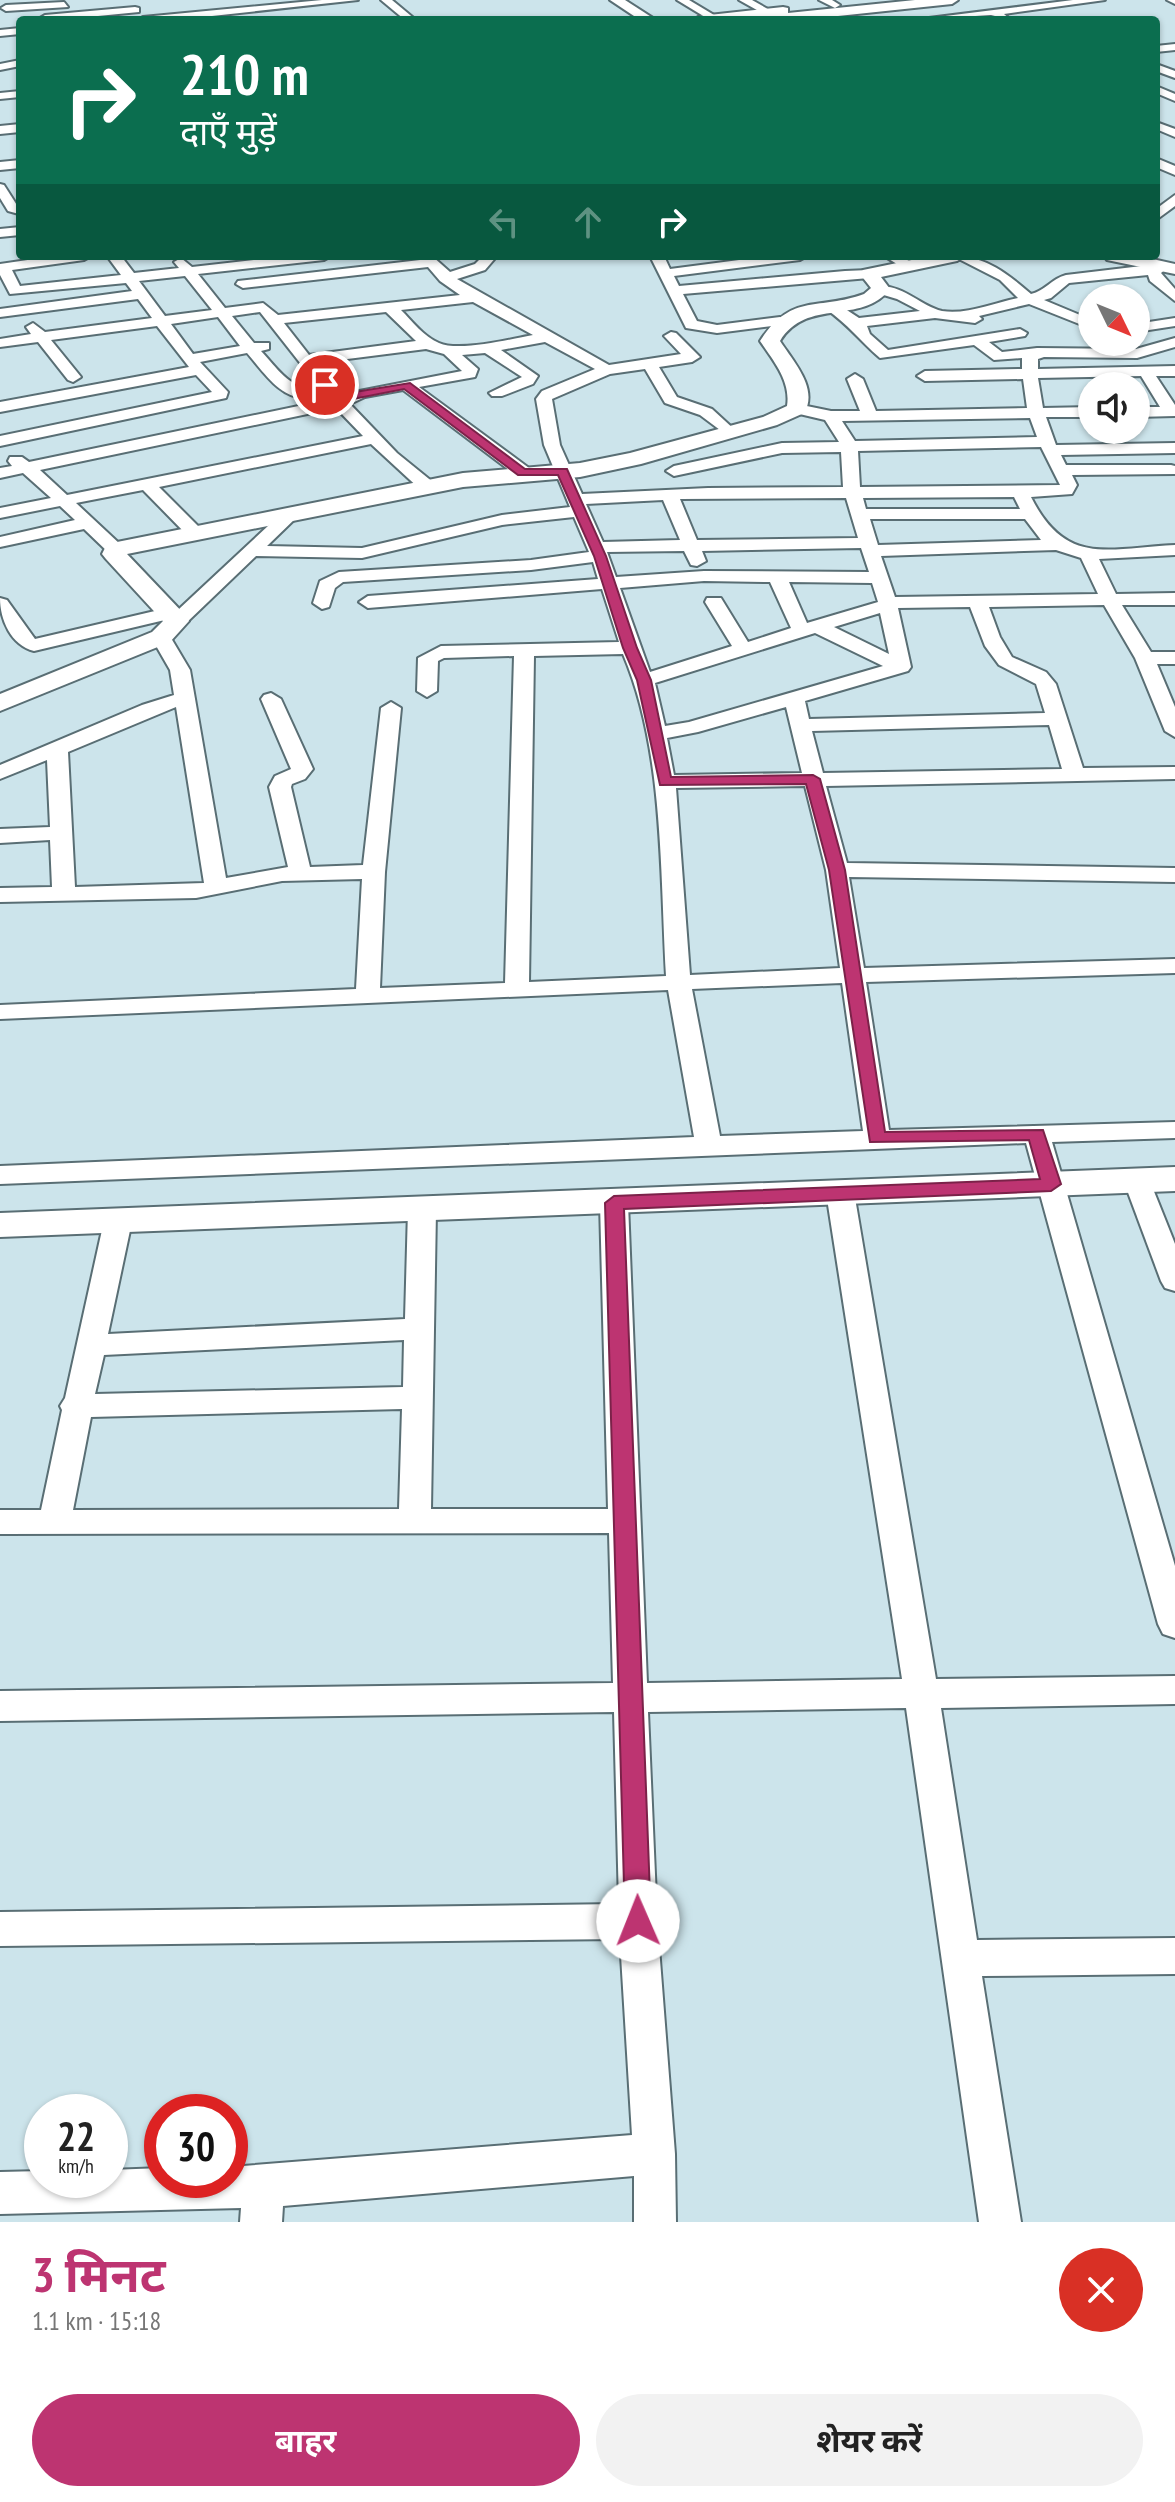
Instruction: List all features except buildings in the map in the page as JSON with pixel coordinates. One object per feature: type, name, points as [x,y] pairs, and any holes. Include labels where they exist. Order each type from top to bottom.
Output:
[{"type":"street","points":[[386,0],[402,16]]},
{"type":"street","points":[[618,0],[643,16]]},
{"type":"street","points":[[682,0],[703,16]]},
{"type":"street","points":[[744,0],[768,16]]},
{"type":"street","points":[[778,16],[830,2],[881,0]]},
{"type":"street","points":[[788,16],[952,0]]},
{"type":"street","points":[[964,16],[1100,0]]},
{"type":"street","points":[[908,2],[937,16]]},
{"type":"street","points":[[6,19],[2,5],[83,4],[94,16]]},
{"type":"street","points":[[200,16],[292,5],[354,5]]},
{"type":"street","points":[[236,11],[243,16]]},
{"type":"street","points":[[992,12],[1002,16]]},
{"type":"street","points":[[106,16],[139,13],[167,16]]},
{"type":"street","points":[[6,188],[11,212]]},
{"type":"street","points":[[0,248],[15,291],[278,260]]},
{"type":"street","points":[[6,267],[57,260],[75,283]]},
{"type":"street","points":[[117,260],[163,320],[187,361],[249,422]]},
{"type":"street","points":[[180,260],[225,312],[251,349],[293,392],[340,396]]},
{"type":"street","points":[[243,284],[420,260]]},
{"type":"street","points":[[428,260],[445,278],[607,370]]},
{"type":"street","points":[[445,278],[480,267],[486,260]]},
{"type":"street","points":[[659,260],[691,325],[717,329],[780,321],[792,315],[870,297],[875,282],[900,261]]},
{"type":"street","points":[[667,274],[770,260]]},
{"type":"street","points":[[965,260],[1005,277],[1017,291],[1030,299],[1078,319]]},
{"type":"street","points":[[822,261],[846,275],[875,282],[935,314]]},
{"type":"street","points":[[1085,262],[1164,268]]},
{"type":"street","points":[[961,316],[1050,293],[1061,280],[1111,265]]},
{"type":"street","points":[[223,267],[275,320],[374,439],[428,487]]},
{"type":"street","points":[[1164,268],[1155,278],[1173,293]]},
{"type":"street","points":[[676,290],[846,275]]},
{"type":"street","points":[[308,277],[318,288],[380,282],[389,284]]},
{"type":"street","points":[[0,313],[143,294]]},
{"type":"street","points":[[0,407],[187,361],[291,341],[399,311],[476,297]]},
{"type":"street","points":[[831,306],[856,323],[878,352],[889,355],[1020,333]]},
{"type":"street","points":[[0,329],[36,331],[163,320],[263,307]]},
{"type":"street","points":[[275,320],[340,312],[399,311]]},
{"type":"street","points":[[0,473],[249,422],[340,396],[472,371],[449,351],[430,344],[399,311]]},
{"type":"street","points":[[856,323],[935,314],[961,316],[991,322],[1020,333],[1044,351]]},
{"type":"street","points":[[890,319],[916,339]]},
{"type":"street","points":[[0,358],[52,350],[163,320]]},
{"type":"street","points":[[780,321],[770,341],[793,379],[800,402],[797,409]]},
{"type":"street","points":[[1150,326],[1175,322]]},
{"type":"street","points":[[0,343],[36,331]]},
{"type":"street","points":[[36,331],[73,377]]},
{"type":"street","points":[[291,341],[417,333]]},
{"type":"street","points":[[671,336],[692,357],[607,370],[548,394],[544,399],[552,445],[598,552],[644,680],[665,782],[679,984],[708,1143]]},
{"type":"street","points":[[449,351],[546,337]]},
{"type":"street","points":[[251,551],[362,553],[577,505],[669,494],[1066,490],[1069,485],[1036,413],[1029,375],[1030,356],[1078,339]]},
{"type":"street","points":[[977,340],[999,357],[1044,351],[1137,354],[1175,342]]},
{"type":"street","points":[[306,360],[430,344]]},
{"type":"street","points":[[485,346],[530,376],[528,381],[497,393]]},
{"type":"street","points":[[390,350],[425,382]]},
{"type":"street","points":[[906,353],[933,394],[1036,413],[1078,412]]},
{"type":"street","points":[[650,364],[671,400],[706,412],[728,431]]},
{"type":"street","points":[[0,391],[101,371]]},
{"type":"street","points":[[1145,371],[1173,411]]},
{"type":"street","points":[[115,549],[428,487],[523,472],[562,472],[667,451],[770,421],[797,409],[831,416],[870,415],[933,394],[1029,375],[1175,371]]},
{"type":"street","points":[[855,379],[870,415]]},
{"type":"street","points":[[406,385],[523,472]]},
{"type":"street","points":[[1158,388],[1175,387]]},
{"type":"street","points":[[0,426],[216,389]]},
{"type":"street","points":[[0,441],[216,389]]},
{"type":"street","points":[[1150,412],[1173,411]]},
{"type":"street","points":[[831,416],[849,445],[852,491],[888,605],[901,667]]},
{"type":"street","points":[[0,513],[149,486],[374,439]]},
{"type":"street","points":[[674,471],[767,450],[849,445],[1175,448]]},
{"type":"street","points":[[0,449],[26,468],[115,549]]},
{"type":"street","points":[[1061,470],[1171,470]]},
{"type":"street","points":[[149,486],[195,533]]},
{"type":"street","points":[[1020,492],[1047,539],[1059,545],[1088,554],[1175,550]]},
{"type":"street","points":[[669,494],[704,576]]},
{"type":"street","points":[[860,514],[1031,514]]},
{"type":"street","points":[[5,696],[161,637],[174,617],[289,516]]},
{"type":"street","points":[[0,542],[86,523]]},
{"type":"street","points":[[322,603],[326,585],[333,579],[531,565],[598,552],[689,546],[1059,545]]},
{"type":"street","points":[[115,549],[114,554],[174,617]]},
{"type":"street","points":[[1088,554],[1110,600],[1145,658],[1175,731]]},
{"type":"street","points":[[436,570],[438,597]]},
{"type":"street","points":[[368,602],[704,576],[879,578]]},
{"type":"street","points":[[777,577],[810,630],[901,667]]},
{"type":"street","points":[[644,680],[896,602],[1175,599]]},
{"type":"street","points":[[714,602],[744,650]]},
{"type":"street","points":[[978,602],[1003,657],[1010,664],[1037,673],[1046,684],[1075,776]]},
{"type":"street","points":[[0,604],[28,643],[34,645],[174,617]]},
{"type":"street","points":[[161,637],[180,670],[216,889]]},
{"type":"street","points":[[427,691],[428,658],[432,654],[630,648]]},
{"type":"street","points":[[517,988],[524,650]]},
{"type":"street","points":[[1145,658],[1175,658]]},
{"type":"street","points":[[654,734],[691,728],[901,667]]},
{"type":"street","points":[[0,773],[149,709],[183,699]]},
{"type":"street","points":[[271,699],[302,769],[298,775],[282,780],[280,787],[300,872]]},
{"type":"street","points":[[794,699],[837,870],[877,1138]]},
{"type":"street","points":[[368,995],[374,872],[391,708]]},
{"type":"street","points":[[800,725],[1055,719]]},
{"type":"street","points":[[57,749],[64,894]]},
{"type":"street","points":[[665,782],[1175,773]]},
{"type":"street","points":[[0,836],[59,833]]},
{"type":"street","points":[[837,870],[1175,875]]},
{"type":"street","points":[[0,895],[216,889],[300,872],[374,872]]},
{"type":"street","points":[[0,1012],[517,988],[1175,966]]},
{"type":"street","points":[[0,1175],[708,1143],[1175,1130]]},
{"type":"street","points":[[1037,1134],[1175,1624]]},
{"type":"street","points":[[1136,1179],[1168,1243],[1175,1281]]},
{"type":"street","points":[[0,1225],[1175,1179]]},
{"type":"street","points":[[840,1192],[921,1693],[1000,2222]]},
{"type":"street","points":[[614,1203],[638,1921],[654,2154],[655,2222]]},
{"type":"street","points":[[415,1521],[422,1210]]},
{"type":"street","points":[[55,1520],[75,1406],[93,1345],[118,1221]]},
{"type":"street","points":[[93,1345],[419,1329]]},
{"type":"street","points":[[75,1406],[418,1398]]},
{"type":"street","points":[[0,1522],[625,1521]]},
{"type":"street","points":[[0,1706],[1175,1690]]},
{"type":"street","points":[[0,1929],[638,1921]]},
{"type":"street","points":[[960,1958],[1175,1956]]},
{"type":"street","points":[[0,2193],[262,2204],[654,2154]]},
{"type":"route","points":[[325,385],[348,397],[406,385],[523,472],[562,472],[600,556],[630,648],[644,680],[665,782],[813,779],[837,870],[877,1138],[1037,1134],[1051,1184],[614,1203],[638,1921]]}]
